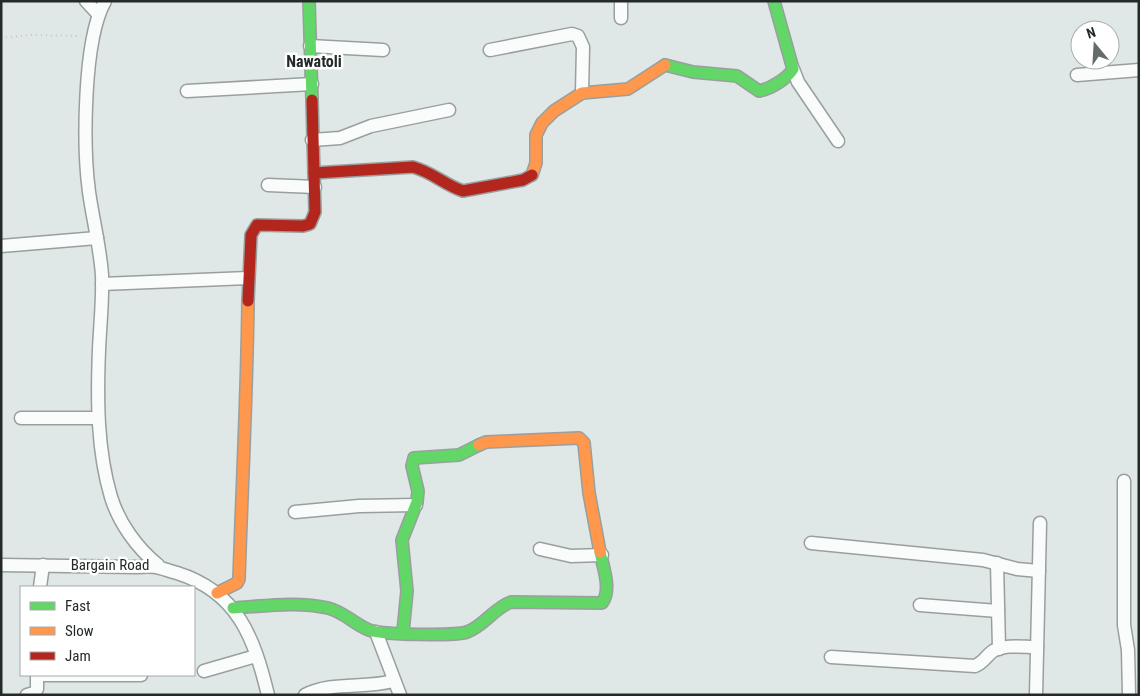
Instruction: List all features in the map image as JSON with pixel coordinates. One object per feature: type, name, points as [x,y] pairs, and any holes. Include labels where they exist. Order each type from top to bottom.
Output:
[{"type":"street","points":[[86,1],[98,14]]},
{"type":"street","points":[[105,1],[98,14],[92,37],[86,119],[89,191],[102,284],[98,418],[105,467],[117,513],[145,555],[158,565]]},
{"type":"street","points":[[218,592],[239,579],[243,444],[247,406],[248,278],[252,230],[262,225],[295,226],[310,224],[315,212],[309,1]]},
{"type":"street","points":[[621,1],[621,18]]},
{"type":"street","points":[[774,1],[798,82],[838,142]]},
{"type":"street","points":[[490,50],[572,34],[578,36],[583,47],[582,93]]},
{"type":"street","points":[[310,46],[383,50]]},
{"type":"street","points":[[314,173],[413,167],[428,171],[454,188],[463,191],[522,180],[533,174],[536,163],[536,135],[542,123],[561,106],[582,93],[628,88],[664,66],[693,72],[737,76],[759,91],[765,90],[778,82],[790,74],[793,69]]},
{"type":"street","points":[[1077,75],[1139,70]]},
{"type":"street","points":[[187,91],[312,84]]},
{"type":"street","points":[[312,140],[340,138],[371,126],[449,110]]},
{"type":"street","points":[[268,185],[315,187]]},
{"type":"street","points":[[1,246],[97,238]]},
{"type":"street","points":[[102,284],[248,278]]},
{"type":"street","points":[[21,418],[98,418]]},
{"type":"street","points":[[232,608],[316,606],[344,614],[365,630],[376,632],[456,634],[468,632],[500,606],[511,602],[602,602],[607,597],[607,589],[589,493],[584,443],[579,438],[486,442],[458,455],[414,458],[412,466],[418,491],[416,505],[402,540],[407,590],[403,632]]},
{"type":"street","points":[[1124,481],[1124,624],[1128,650],[1129,695]]},
{"type":"street","points":[[296,512],[359,506],[416,505]]},
{"type":"street","points":[[1036,695],[1040,523]]},
{"type":"street","points":[[811,543],[855,546],[997,563],[1039,571]]},
{"type":"street","points":[[540,549],[571,556],[602,555]]},
{"type":"street","points":[[997,563],[999,649]]},
{"type":"street","name":"Bargain Road","points":[[1,565],[158,565],[196,579],[218,592],[232,608],[244,627],[256,656],[268,695]]},
{"type":"street","points":[[40,586],[43,565]]},
{"type":"street","points":[[920,605],[998,611]]},
{"type":"street","points":[[376,632],[393,681],[400,695]]},
{"type":"street","points":[[830,657],[975,666],[983,663],[988,655],[999,649],[1037,647]]},
{"type":"street","points":[[204,671],[256,656]]},
{"type":"street","points":[[27,695],[34,693],[37,689],[37,676]]},
{"type":"street","points":[[305,695],[326,687],[360,687],[393,681]]},
{"type":"path","points":[[1,38],[32,35],[92,37]]},
{"type":"traffic: fast","points":[[309,1],[312,100]]},
{"type":"traffic: fast","points":[[665,65],[693,72],[737,76],[759,91],[778,83],[793,69],[774,1]]},
{"type":"traffic: fast","points":[[403,632],[407,591],[402,540],[417,502],[418,491],[412,466],[414,458],[459,455],[479,445]]},
{"type":"traffic: fast","points":[[233,608],[281,605],[317,606],[334,610],[376,632],[418,634],[467,632],[499,608],[511,602],[602,603],[605,598],[607,585],[600,552]]},
{"type":"traffic: slow","points":[[532,175],[536,163],[536,135],[542,123],[554,111],[582,93],[628,89],[665,65]]},
{"type":"traffic: slow","points":[[217,593],[237,583],[239,579],[248,301]]},
{"type":"traffic: slow","points":[[479,445],[486,442],[579,438],[584,443],[589,493],[600,552]]},
{"type":"traffic: jam","points":[[248,301],[251,235],[257,225],[303,226],[310,224],[315,212],[312,100]]},
{"type":"traffic: jam","points":[[314,173],[413,167],[463,191],[523,180],[532,175]]},
{"type":"district","name":"Nawatoli","points":[[314,61]]}]
